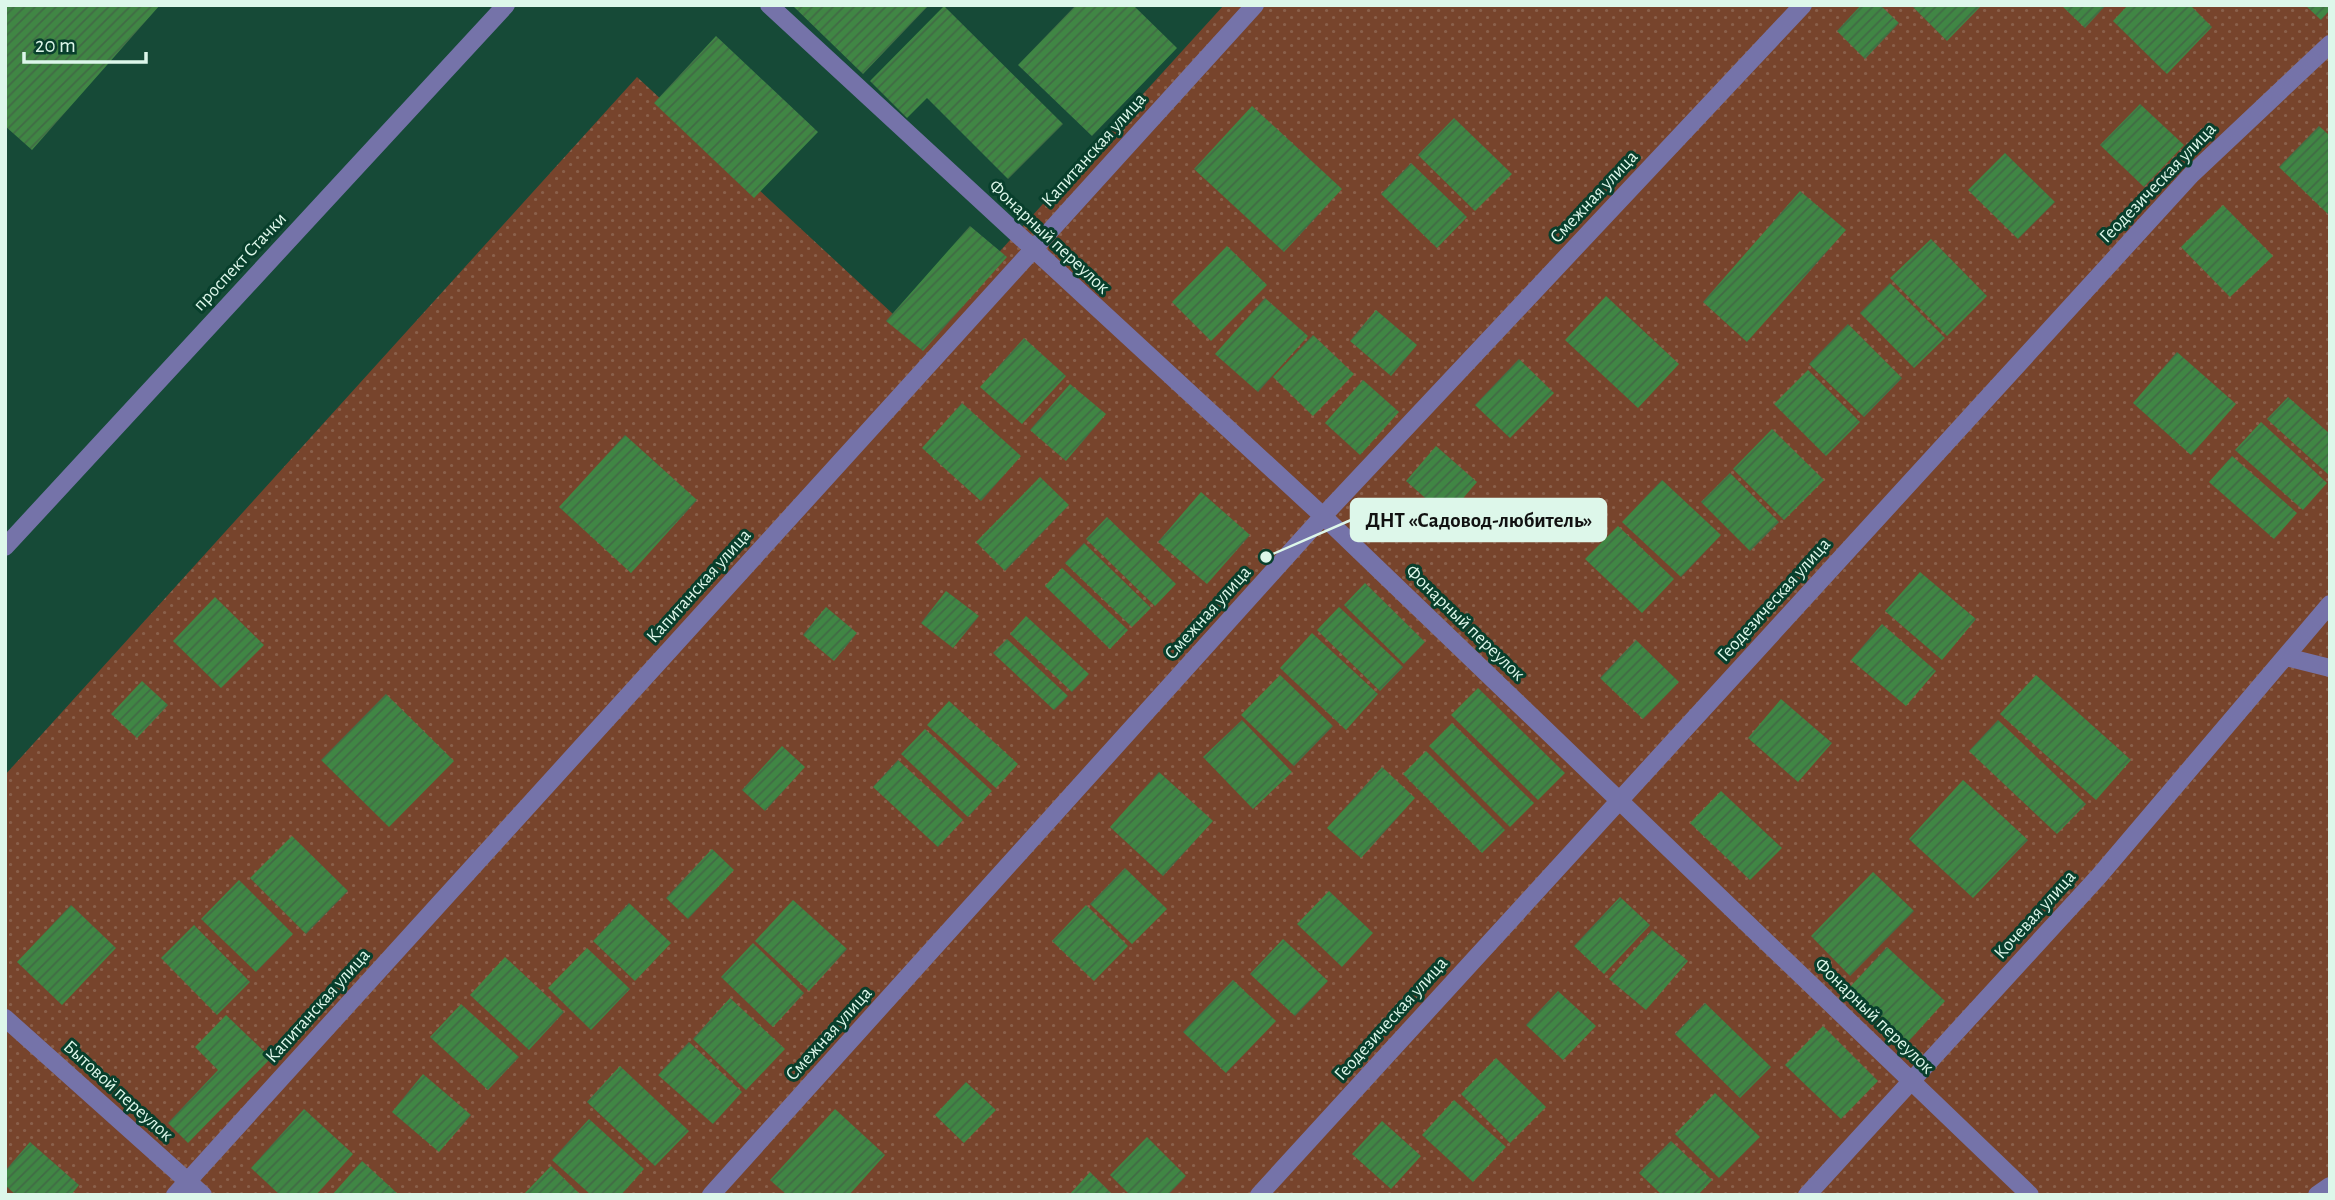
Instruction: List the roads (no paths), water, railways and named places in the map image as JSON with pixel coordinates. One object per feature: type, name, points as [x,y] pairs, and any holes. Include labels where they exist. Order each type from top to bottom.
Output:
[{"type":"street","name":"проспект Стачки","points":[[5,547],[506,5]]},
{"type":"street","name":"Фонарный переулок","points":[[769,5],[1032,251],[1324,516],[2030,1195]]},
{"type":"street","name":"Капитанская улица","points":[[175,1195],[1255,5]]},
{"type":"street","name":"Смежная улица","points":[[711,1195],[1324,516],[1803,5]]},
{"type":"street","name":"Геодезическая улица","points":[[1259,1195],[2191,175],[2330,44]]},
{"type":"street","name":"Кочевая улица","points":[[1807,1195],[2099,876],[2330,604]]},
{"type":"street","points":[[2286,657],[2330,668]]},
{"type":"street","name":"Бытовой переулок","points":[[5,1018],[203,1195]]},
{"type":"street","points":[[2317,1195],[2330,1186]]},
{"type":"place","name":"ДНТ «Садовод-любитель»","points":[[1266,557]]}]
